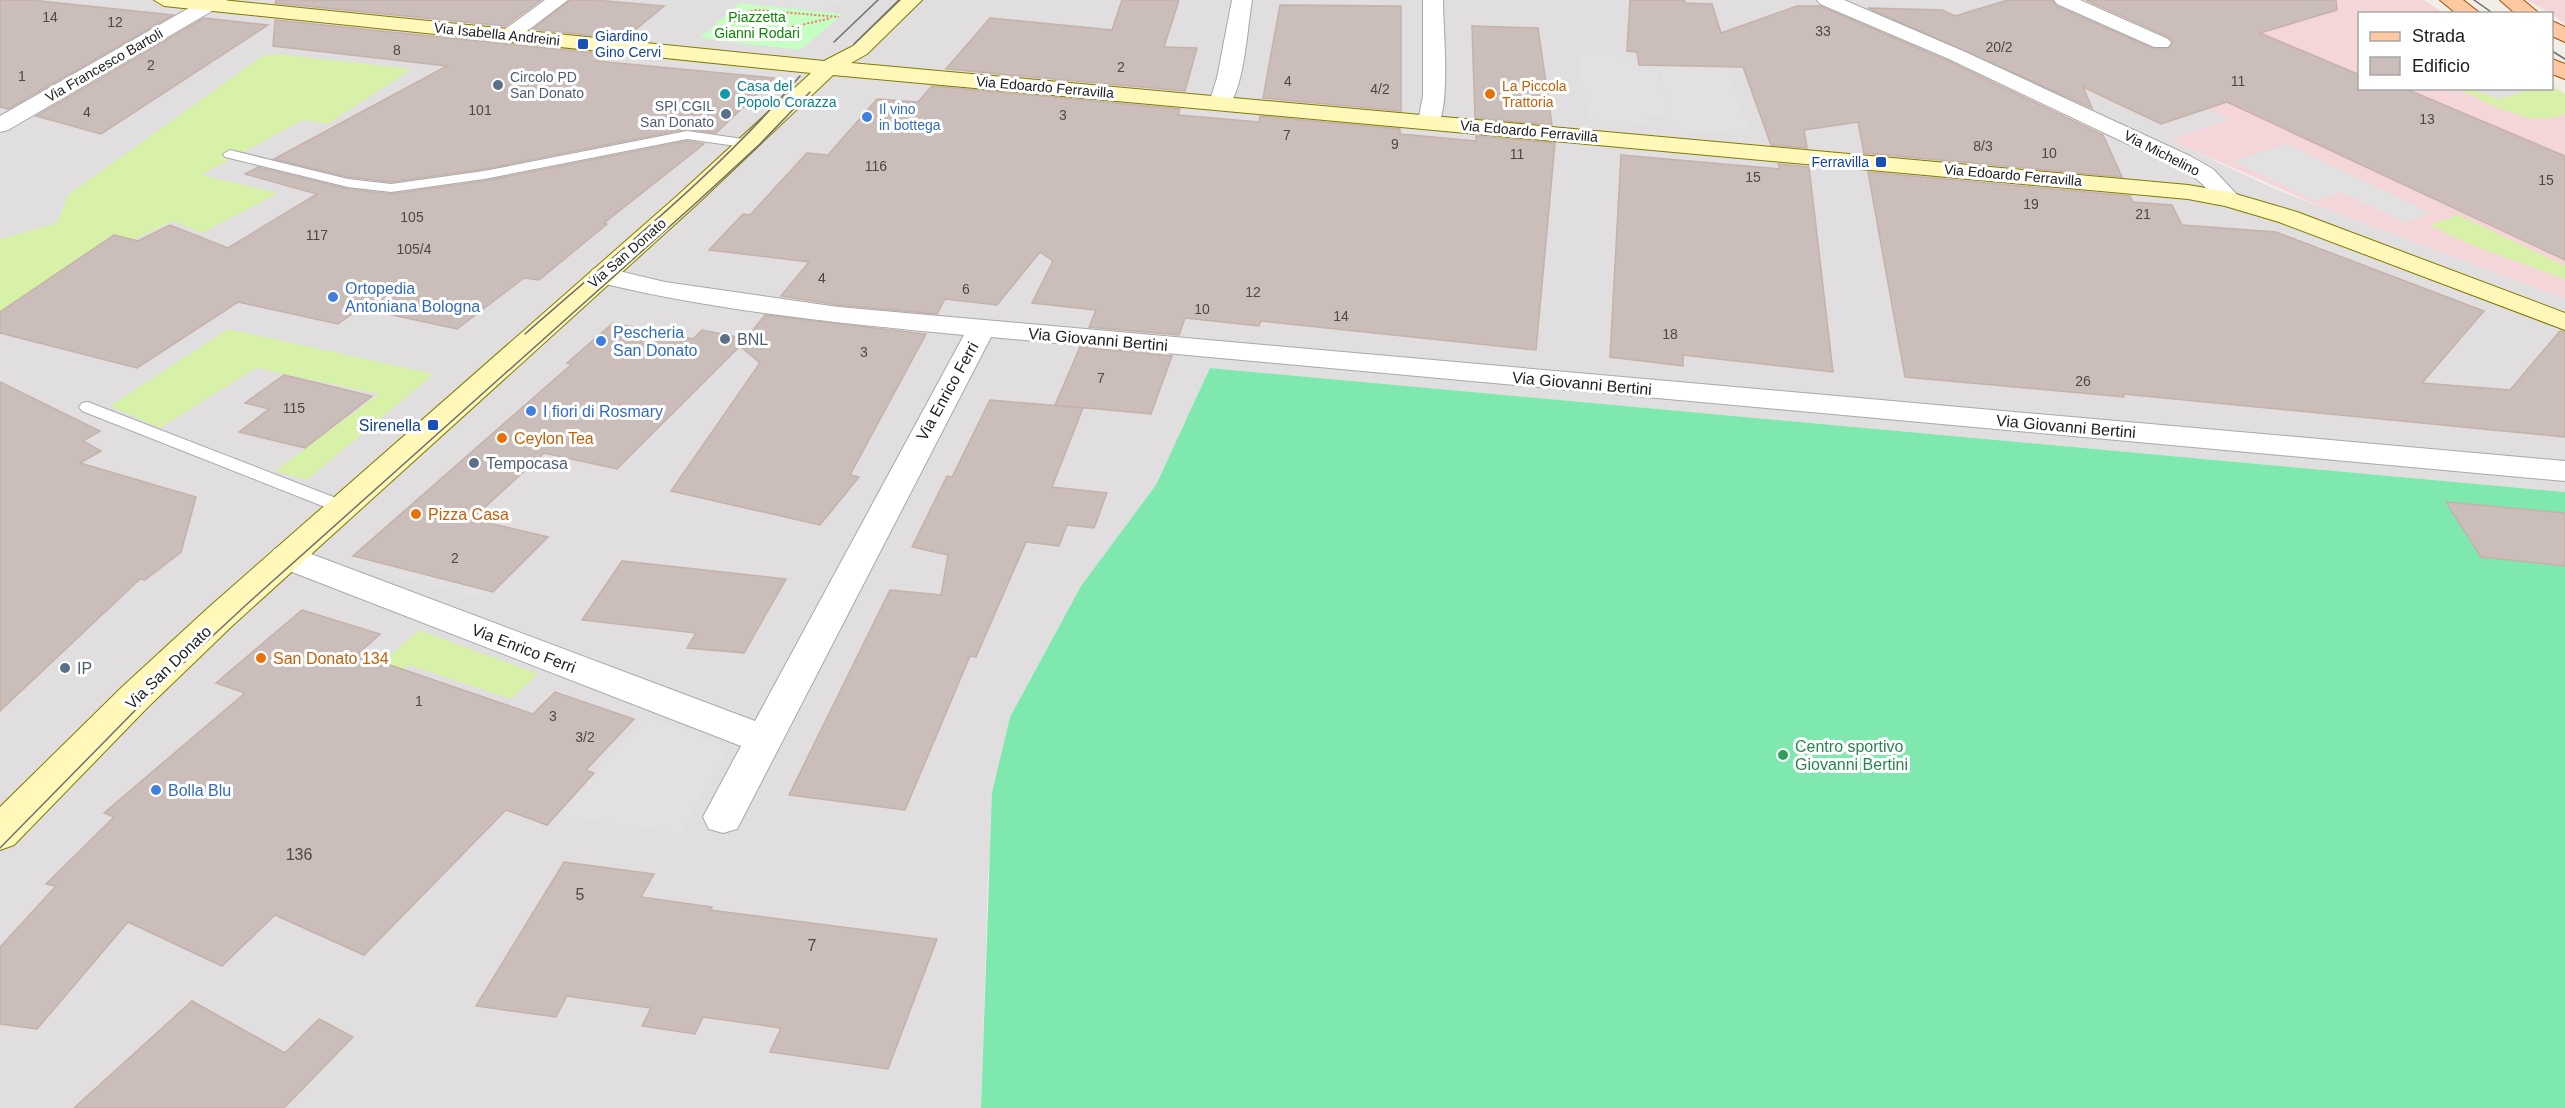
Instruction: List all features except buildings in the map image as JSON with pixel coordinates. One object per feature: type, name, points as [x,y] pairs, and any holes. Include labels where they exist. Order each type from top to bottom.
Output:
[{"type":"main road","name":"Via Isabella Andreini","points":[[164,0],[213,2],[508,36],[829,67]]},
{"type":"main road","name":"Via San Donato","points":[[0,833],[150,683],[286,557],[750,144],[829,67],[860,50],[912,0]]},
{"type":"main road","points":[[2450,0],[2468,12]]},
{"type":"main road","points":[[2510,0],[2527,12]]},
{"type":"main road","name":"Via Edoardo Ferravilla","points":[[829,67],[2048,177],[2229,199]]},
{"type":"main road","points":[[2229,199],[2288,216],[2565,322]]},
{"type":"street","points":[[508,36],[558,0]]},
{"type":"street","points":[[1220,103],[1228,78],[1242,0]]},
{"type":"street","points":[[1429,122],[1434,96],[1433,0]]},
{"type":"street","name":"Via Michelino","points":[[1827,0],[1938,47],[2182,161],[2205,174],[2229,199]]},
{"type":"street","points":[[2064,0],[2161,43]]},
{"type":"street","name":"Via Francesco Bartoli","points":[[0,126],[213,2]]},
{"type":"street","name":"Via Giovanni Bertini","points":[[602,275],[665,290],[773,307],[981,329],[2565,471]]},
{"type":"street","name":"Via Enrico Ferri","points":[[723,817],[762,739],[981,329]]},
{"type":"street","name":"Via Enrico Ferri","points":[[286,557],[762,739]]},
{"type":"lane","points":[[230,154],[348,183],[391,188],[484,175],[687,135],[750,144]]},
{"type":"lane","points":[[87,407],[342,507]]},
{"type":"path","points":[[726,29],[747,12],[757,10],[844,17]]},
{"type":"path","points":[[775,31],[838,17]]},
{"type":"shaded area","points":[[0,0],[2084,0],[2194,48],[2125,71],[2231,119],[2171,140],[2266,185],[2565,299],[2565,492],[1210,368],[1156,485],[1081,586],[1010,717],[988,873],[981,1108],[0,1108]]},
{"type":"shaded area","points":[[742,0],[857,0],[850,7],[831,5],[825,11],[739,3]]},
{"type":"shaded area","points":[[2084,0],[2424,0],[2442,12],[2358,12],[2358,90],[2553,90],[2553,86],[2565,94],[2565,299],[2329,210],[2170,140],[2230,119],[2124,71],[2194,48]]},
{"type":"shaded area","points":[[2527,0],[2565,0],[2565,24],[2553,15],[2553,12],[2548,12]]},
{"type":"shaded area","points":[[1578,54],[1654,58],[1670,116],[1646,115],[1648,124],[1588,119]]},
{"type":"shaded area","points":[[1655,55],[1683,66],[1726,67],[1752,136],[1675,129]]},
{"type":"shaded area","points":[[2475,90],[2528,90],[2499,99]]},
{"type":"shaded area","points":[[2286,144],[2431,213],[2404,223],[2341,192],[2315,201],[2234,161]]},
{"type":"shaded area","points":[[355,557],[493,592],[485,600],[347,564]]},
{"type":"shaded area","points":[[649,716],[728,747],[681,833],[556,815]]},
{"type":"green space","name":"Piazzetta Gianni Rodari","points":[[739,3],[843,14],[800,50],[700,38]]},
{"type":"green space","points":[[277,54],[412,69],[328,124],[303,120],[201,175],[278,193],[202,233],[173,221],[133,240],[114,235],[0,312],[0,239],[57,223],[68,195],[261,57]]},
{"type":"green space","points":[[2553,86],[2565,94],[2565,114],[2552,118],[2524,117],[2459,90],[2475,90],[2499,99],[2528,90],[2553,90]]},
{"type":"green space","points":[[2458,215],[2565,266],[2565,279],[2471,245],[2430,225]]},
{"type":"green space","points":[[228,329],[434,374],[307,480],[275,471],[379,394],[256,368],[160,428],[110,406]]},
{"type":"green space","name":"Centro sportivo Giovanni Bertini","points":[[1210,368],[2565,492],[2565,1108],[981,1108],[992,793],[1010,717],[1081,586],[1156,485]]},
{"type":"green space","points":[[419,630],[538,674],[511,699],[409,665],[326,741],[303,733]]},
{"type":"tram line","points":[[834,42],[878,0]]},
{"type":"tram line","points":[[854,44],[899,0]]},
{"type":"tram line","points":[[2474,0],[2491,12]]},
{"type":"tram line","points":[[2553,52],[2565,59]]},
{"type":"tram line","points":[[525,334],[702,178],[769,111],[800,76]]},
{"type":"tram line","points":[[0,848],[164,681],[697,202],[760,144],[810,92]]},
{"type":"place","name":"Giardino Gino Cervi","points":[[583,44]]},
{"type":"place","name":"Circolo PD San Donato","points":[[498,85]]},
{"type":"place","name":"Casa del Popolo Corazza","points":[[725,94]]},
{"type":"place","name":"La Piccola Trattoria","points":[[1490,94]]},
{"type":"place","name":"SPI CGIL San Donato","points":[[726,114]]},
{"type":"place","name":"Il vino in bottega","points":[[867,117]]},
{"type":"place","name":"Ferravilla","points":[[1881,162]]},
{"type":"place","name":"Ortopedia Antoniana Bologna","points":[[333,297]]},
{"type":"place","name":"BNL","points":[[725,339]]},
{"type":"place","name":"Pescheria San Donato","points":[[601,341]]},
{"type":"place","name":"I fiori di Rosmary","points":[[531,411]]},
{"type":"place","name":"Sirenella","points":[[433,425]]},
{"type":"place","name":"Ceylon Tea","points":[[502,438]]},
{"type":"place","name":"Tempocasa","points":[[474,463]]},
{"type":"place","name":"Pizza Casa","points":[[416,514]]},
{"type":"place","name":"San Donato 134","points":[[261,658]]},
{"type":"place","name":"IP","points":[[65,668]]},
{"type":"place","name":"Centro sportivo Giovanni Bertini","points":[[1783,755]]},
{"type":"place","name":"Bolla Blu","points":[[156,790]]}]
